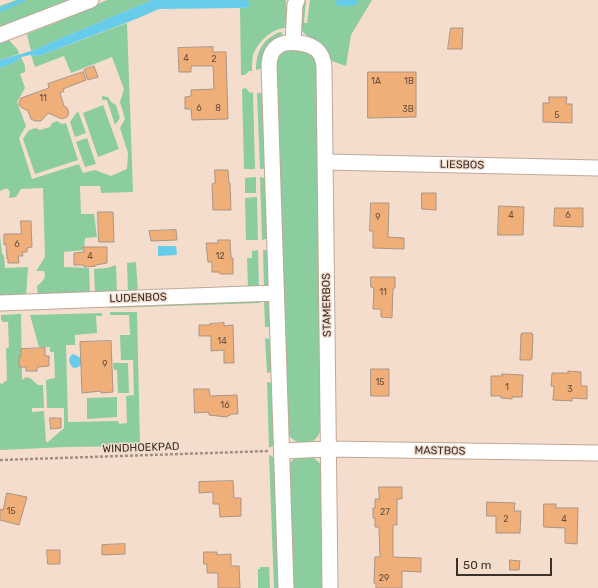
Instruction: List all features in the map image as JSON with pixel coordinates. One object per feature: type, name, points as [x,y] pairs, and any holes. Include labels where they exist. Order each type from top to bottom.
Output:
[{"type":"street","points":[[0,35],[91,0]]},
{"type":"street","points":[[286,588],[269,60],[270,54],[277,46],[287,42],[293,42],[295,2]]},
{"type":"street","name":"STAMERBOS","points":[[293,42],[305,44],[314,48],[319,52],[324,61],[330,588]]},
{"type":"street","name":"LIESBOS","points":[[325,162],[598,168]]},
{"type":"street","name":"LUDENBOS","points":[[0,303],[276,293]]},
{"type":"street","name":"MASTBOS","points":[[282,451],[328,449],[598,453]]},
{"type":"path","name":"WINDHOEKPAD","points":[[0,460],[282,451]]},
{"type":"green space","points":[[16,0],[76,0],[0,29],[0,6]]},
{"type":"green space","points":[[107,0],[152,0],[31,51],[27,34]]},
{"type":"green space","points":[[248,0],[286,0],[287,21],[285,28],[270,34],[258,45],[253,55],[252,71],[249,71],[245,75],[241,75],[240,8],[249,7]]},
{"type":"green space","points":[[302,0],[306,0],[304,23],[307,23],[310,0],[372,0],[351,35],[346,66],[329,60],[314,41],[301,30]]},
{"type":"green space","points":[[127,23],[133,192],[101,193],[100,186],[80,186],[81,214],[94,214],[97,237],[85,238],[84,250],[64,252],[64,267],[89,268],[90,295],[38,296],[37,286],[45,276],[44,271],[36,271],[45,257],[43,188],[21,189],[16,197],[9,198],[10,192],[7,188],[0,191],[0,68],[16,62],[21,57],[25,66],[25,72],[20,74],[25,88],[17,102],[26,126],[19,138],[32,179],[79,164],[83,173],[95,170],[111,176],[127,169],[128,153],[120,128],[125,119],[120,102],[124,89],[112,57],[71,73],[64,56],[35,67],[31,55],[39,56]]},
{"type":"green space","points":[[280,32],[283,33],[262,67],[256,70],[257,57],[262,46],[269,38]]},
{"type":"green space","points":[[9,40],[18,50],[19,54],[0,60],[0,43]]},
{"type":"green space","points":[[290,49],[309,52],[317,62],[322,425],[317,437],[313,441],[304,444],[293,440],[288,435],[273,65],[276,54]]},
{"type":"green space","points":[[246,88],[250,93],[253,92],[255,169],[244,169],[242,89]]},
{"type":"green space","points":[[257,93],[262,93],[265,96],[267,165],[261,169],[260,169]]},
{"type":"green space","points":[[102,96],[108,97],[111,102],[116,105],[120,118],[115,125],[107,100],[102,100]]},
{"type":"green space","points":[[103,105],[119,149],[98,157],[83,113]]},
{"type":"green space","points":[[78,111],[86,133],[75,137],[70,122]]},
{"type":"green space","points":[[57,121],[62,124],[66,123],[78,160],[35,174],[23,139],[28,131],[35,128],[40,130],[50,127],[52,123]]},
{"type":"green space","points":[[87,138],[96,164],[85,167],[76,142]]},
{"type":"green space","points":[[256,177],[256,193],[245,193],[245,178]]},
{"type":"green space","points":[[260,177],[265,178],[268,181],[268,237],[262,240]]},
{"type":"green space","points":[[257,197],[258,240],[246,240],[245,198]]},
{"type":"green space","points":[[0,236],[5,268],[28,267],[26,297],[0,298]]},
{"type":"green space","points":[[258,250],[259,289],[248,289],[247,258],[252,258],[252,251]]},
{"type":"green space","points":[[263,250],[268,251],[270,285],[264,290]]},
{"type":"green space","points":[[136,262],[138,294],[128,293],[127,263]]},
{"type":"green space","points":[[116,265],[117,294],[95,294],[94,269],[107,268]]},
{"type":"green space","points":[[260,299],[260,303],[109,308],[111,304]]},
{"type":"green space","points":[[264,299],[270,303],[271,325],[269,327],[265,327]]},
{"type":"green space","points":[[110,312],[137,312],[140,446],[0,450],[0,383],[2,384],[7,380],[6,349],[9,347],[8,322],[3,322],[1,320],[1,315],[21,314],[22,380],[26,377],[30,378],[38,385],[43,385],[44,408],[32,408],[32,412],[44,411],[46,442],[48,442],[64,428],[64,408],[47,408],[46,380],[55,378],[54,352],[50,352],[50,347],[39,347],[30,315],[102,313],[102,316],[96,316],[97,333],[75,335],[75,345],[66,345],[68,422],[118,421],[119,424],[127,423],[126,396],[134,395],[133,360],[121,360],[120,335],[130,335],[129,315],[110,315]]},
{"type":"green space","points":[[265,338],[271,340],[272,372],[267,373]]},
{"type":"green space","points":[[113,363],[128,363],[129,393],[118,393],[117,370],[114,370]]},
{"type":"green space","points":[[267,382],[272,383],[275,445],[269,448]]},
{"type":"green space","points":[[117,397],[117,417],[87,419],[87,398]]},
{"type":"green space","points":[[269,455],[275,458],[281,588],[274,588]]},
{"type":"green space","points":[[309,456],[318,461],[323,469],[325,588],[291,588],[287,468],[296,458]]},
{"type":"green space","points":[[260,567],[269,567],[270,588],[258,588],[258,569],[260,569]]},
{"type":"water","points":[[152,0],[248,0],[250,7],[159,9],[39,56],[30,55],[21,57],[16,62],[0,68],[0,60],[31,51]]},
{"type":"water","points":[[337,0],[358,0],[358,4],[349,6],[335,5]]},
{"type":"water","points":[[158,246],[176,246],[177,255],[158,256]]},
{"type":"water","points":[[73,354],[84,359],[78,367],[74,368],[69,361],[71,355]]},
{"type":"building","points":[[451,28],[463,28],[462,49],[448,49]]},
{"type":"building","points":[[213,47],[213,52],[226,52],[228,119],[192,120],[191,109],[185,109],[185,97],[191,96],[191,90],[214,89],[213,66],[191,66],[191,72],[179,72],[178,48]]},
{"type":"building","points":[[94,66],[98,77],[88,80],[84,70]]},
{"type":"building","points":[[83,72],[86,80],[63,89],[64,91],[60,93],[64,106],[67,108],[69,113],[67,117],[62,119],[48,113],[41,121],[35,121],[31,119],[28,111],[19,105],[21,98],[49,88],[48,84]]},
{"type":"building","points":[[368,72],[416,72],[416,117],[368,118]]},
{"type":"building","points":[[549,97],[567,97],[566,104],[572,104],[572,123],[543,122],[543,103],[549,103]]},
{"type":"building","points":[[215,170],[228,170],[231,210],[213,210],[212,184],[215,183]]},
{"type":"building","points":[[422,193],[436,193],[436,210],[422,209]]},
{"type":"building","points":[[371,203],[389,203],[388,237],[404,238],[404,249],[373,248],[373,231],[370,231]]},
{"type":"building","points":[[499,206],[524,207],[523,235],[498,235]]},
{"type":"building","points":[[555,208],[583,208],[583,227],[554,226]]},
{"type":"building","points":[[98,212],[113,212],[114,242],[99,242]]},
{"type":"building","points":[[21,221],[31,221],[32,247],[27,248],[27,252],[22,252],[23,256],[18,256],[19,263],[8,263],[6,244],[4,245],[4,234],[21,234]]},
{"type":"building","points":[[176,230],[177,240],[151,241],[149,231]]},
{"type":"building","points":[[218,240],[230,240],[231,258],[233,258],[233,274],[220,274],[219,272],[212,272],[212,262],[208,262],[206,243],[218,243]]},
{"type":"building","points":[[83,247],[107,247],[107,263],[84,267],[84,265],[74,265],[74,253],[84,252]]},
{"type":"building","points":[[371,277],[395,277],[392,318],[381,317],[381,309],[373,309],[374,288],[371,287]]},
{"type":"building","points":[[224,323],[224,326],[233,325],[234,363],[224,363],[224,350],[211,351],[211,336],[199,336],[199,325]]},
{"type":"building","points":[[522,333],[533,334],[531,360],[520,360]]},
{"type":"building","points":[[111,341],[113,392],[101,393],[101,391],[82,393],[80,342]]},
{"type":"building","points":[[45,348],[45,356],[49,356],[49,366],[37,367],[37,371],[26,371],[26,367],[19,367],[21,349]]},
{"type":"building","points":[[371,369],[389,369],[389,396],[371,396]]},
{"type":"building","points":[[568,371],[581,372],[581,386],[587,386],[587,399],[572,398],[572,401],[553,400],[554,386],[551,386],[552,373],[568,373]]},
{"type":"building","points":[[502,374],[523,375],[522,397],[512,397],[512,399],[501,398],[501,396],[491,396],[491,376],[502,376]]},
{"type":"building","points":[[194,389],[209,389],[210,396],[237,395],[238,414],[232,414],[226,417],[209,415],[209,412],[195,413]]},
{"type":"building","points":[[50,418],[61,418],[61,428],[51,429]]},
{"type":"building","points":[[233,481],[234,498],[241,498],[241,516],[220,517],[219,504],[213,504],[213,492],[199,493],[199,482]]},
{"type":"building","points":[[379,487],[402,487],[402,499],[397,499],[397,525],[393,525],[393,557],[421,558],[421,572],[402,571],[402,588],[376,588],[376,583],[374,583],[375,557],[380,557],[379,527],[375,527],[373,508],[375,508],[375,499],[379,499]]},
{"type":"building","points":[[7,493],[27,497],[19,525],[0,520],[0,509],[3,510]]},
{"type":"building","points":[[487,502],[515,503],[514,511],[521,511],[520,533],[496,533],[496,516],[487,516]]},
{"type":"building","points":[[544,504],[556,504],[556,508],[578,508],[577,544],[565,543],[565,528],[544,527]]},
{"type":"building","points":[[125,544],[125,554],[102,555],[102,545]]},
{"type":"building","points":[[47,550],[60,550],[60,564],[48,564]]},
{"type":"building","points":[[204,552],[217,552],[217,555],[231,554],[231,566],[239,566],[240,588],[218,588],[218,573],[207,573],[207,564],[204,564]]},
{"type":"building","points":[[510,560],[520,561],[519,570],[510,570]]},
{"type":"waterway","points":[[0,10],[23,0]]}]
